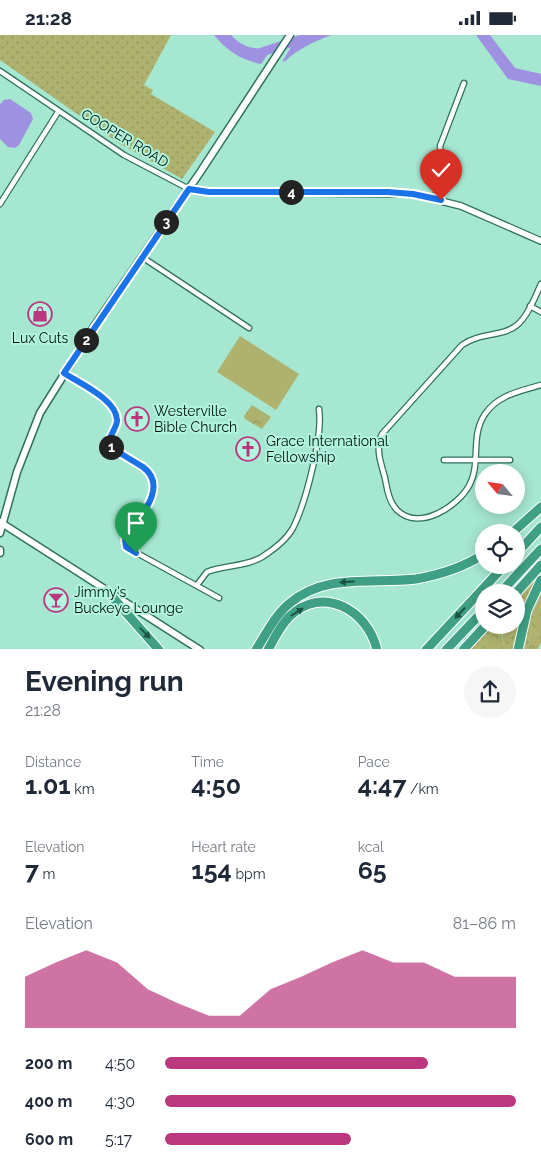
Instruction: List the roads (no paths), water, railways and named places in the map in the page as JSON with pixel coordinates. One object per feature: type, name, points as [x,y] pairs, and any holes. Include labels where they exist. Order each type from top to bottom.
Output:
[{"type":"highway","points":[[522,524],[541,507]]},
{"type":"highway","points":[[525,544],[541,527]]},
{"type":"highway","points":[[508,584],[541,549]]},
{"type":"highway","points":[[256,649],[271,626],[289,604],[314,588],[339,582],[415,579],[437,575],[475,559]]},
{"type":"highway","points":[[524,584],[541,565]]},
{"type":"highway","points":[[426,649],[497,574]]},
{"type":"highway","points":[[518,649],[524,619],[541,580]]},
{"type":"highway","points":[[108,591],[159,649]]},
{"type":"highway","points":[[268,649],[289,617],[309,605],[320,602],[339,605],[357,613],[370,629],[377,649]]},
{"type":"highway","points":[[446,649],[475,619]]},
{"type":"highway","points":[[463,649],[477,634]]},
{"type":"main road","points":[[0,533],[1,524],[25,449],[40,413],[64,373],[189,189],[290,35]]},
{"type":"main road","points":[[1,524],[200,649]]},
{"type":"street","name":"COOPER ROAD","points":[[0,71],[124,155],[189,189],[209,192],[388,192],[435,198],[461,206],[541,241]]},
{"type":"street","points":[[435,198],[442,170],[440,146],[464,83]]},
{"type":"street","points":[[0,204],[58,112]]},
{"type":"street","points":[[142,257],[249,328]]},
{"type":"street","points":[[541,284],[517,326],[506,331],[478,336],[462,345],[386,428],[379,441],[378,450],[390,498],[398,511],[412,518],[430,516],[442,512],[453,505],[465,494],[472,479],[478,429],[490,408],[503,398],[541,385]]},
{"type":"street","points":[[530,306],[541,312]]},
{"type":"street","points":[[64,373],[106,400],[114,408],[117,418],[115,429],[110,438],[110,446],[143,467],[151,474],[155,484],[154,494],[125,539],[126,547],[219,598]]},
{"type":"street","points":[[197,585],[207,572],[240,565],[262,557],[286,538],[292,529],[311,473],[321,420],[319,409]]},
{"type":"street","points":[[444,460],[510,460]]},
{"type":"waterway","points":[[259,53],[314,35]]},
{"type":"place","name":"Lux Cuts","points":[[40,314]]},
{"type":"place","name":"Westerville Bible Church","points":[[137,419]]},
{"type":"place","name":"Grace International Fellowship","points":[[248,449]]},
{"type":"place","name":"Jimmy's Buckeye Lounge","points":[[56,600]]}]
